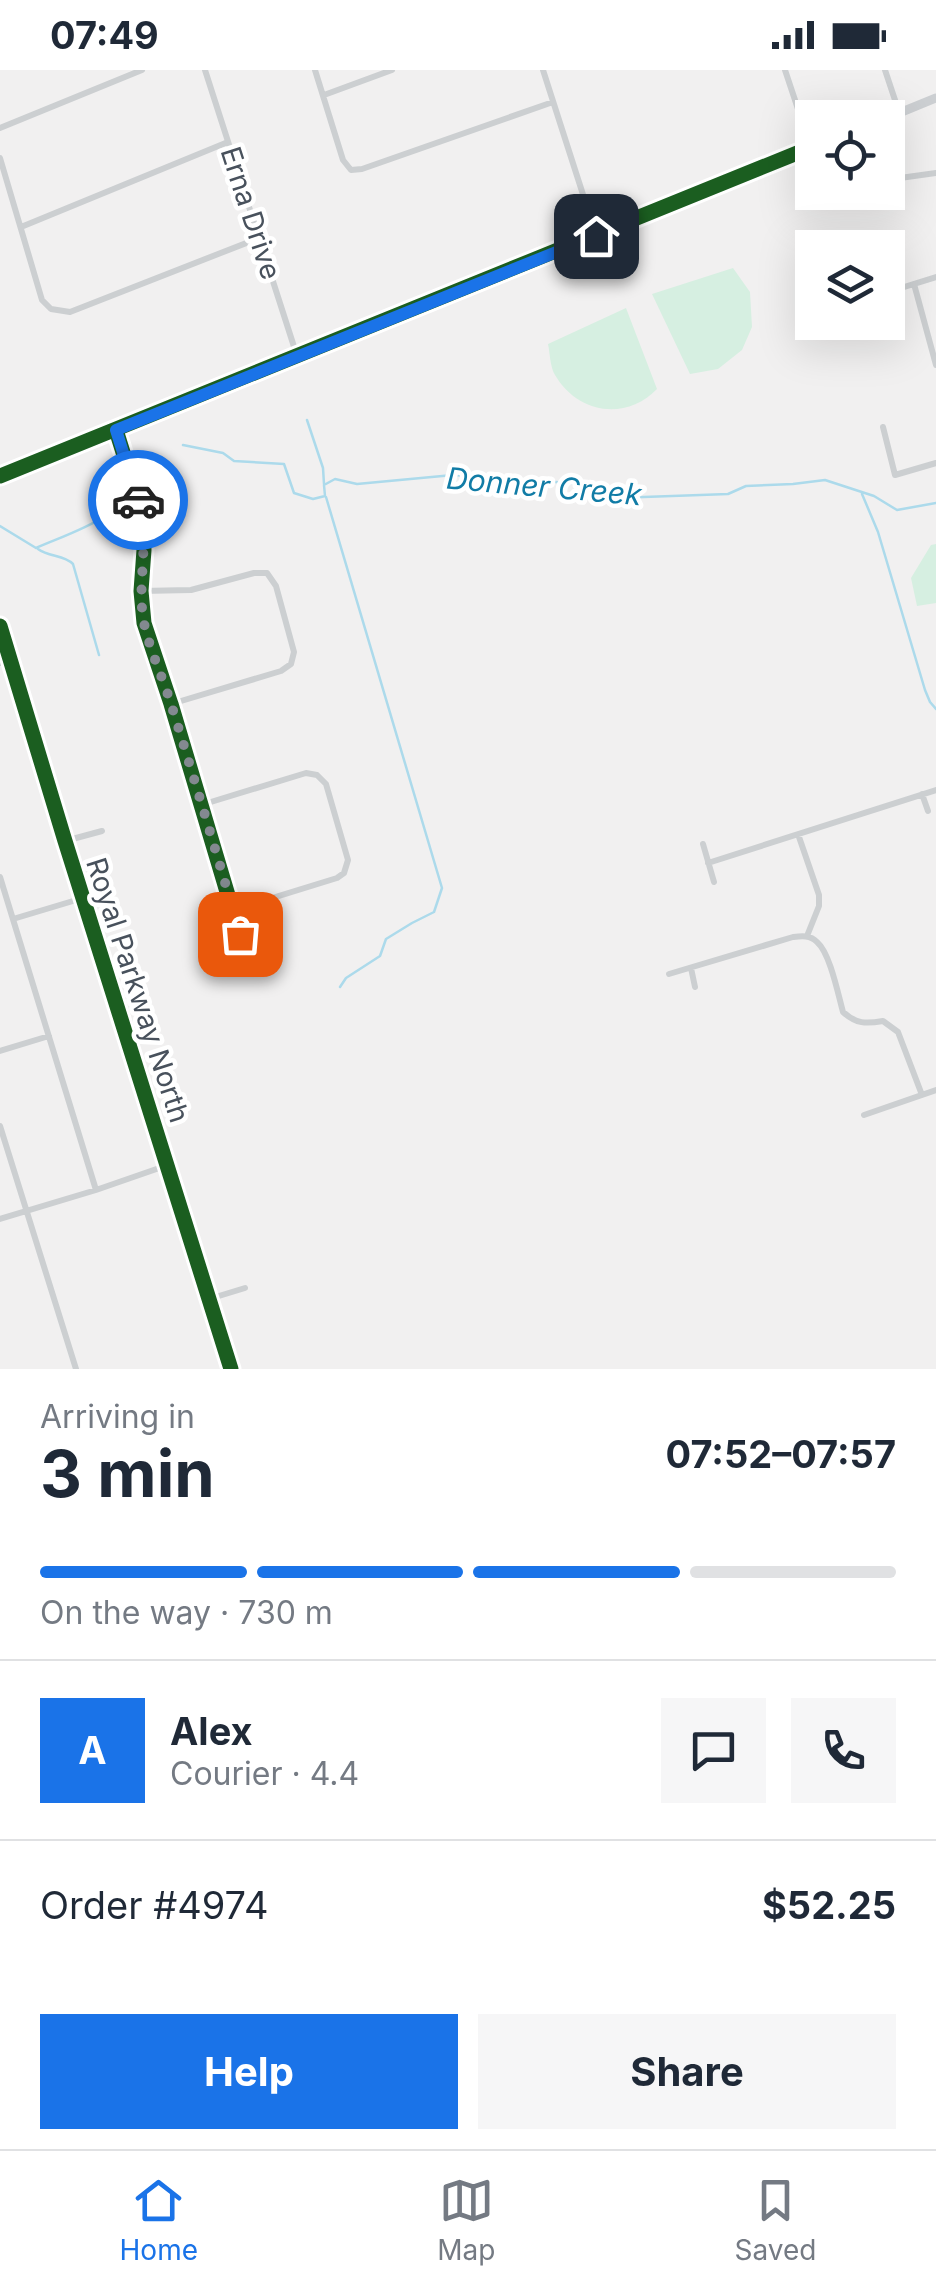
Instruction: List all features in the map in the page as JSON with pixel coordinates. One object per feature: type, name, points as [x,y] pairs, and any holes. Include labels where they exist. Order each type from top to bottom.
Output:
[{"type":"street","points":[[0,128],[142,70]]},
{"type":"street","name":"Erna Drive","points":[[204,70],[297,356]]},
{"type":"street","points":[[316,70],[343,160],[351,170],[552,102]]},
{"type":"street","points":[[324,95],[392,70]]},
{"type":"street","points":[[543,70],[596,236]]},
{"type":"street","points":[[785,70],[795,100]]},
{"type":"street","points":[[884,70],[894,100]]},
{"type":"street","points":[[905,109],[936,98]]},
{"type":"street","points":[[21,227],[228,142]]},
{"type":"street","points":[[0,476],[795,155]]},
{"type":"street","points":[[0,158],[42,300],[51,309],[70,312],[259,238]]},
{"type":"street","points":[[905,177],[936,173]]},
{"type":"street","points":[[905,287],[936,278]]},
{"type":"street","points":[[914,284],[936,365]]},
{"type":"street","points":[[883,427],[895,474],[936,463]]},
{"type":"street","points":[[116,430],[142,513],[144,623],[247,959]]},
{"type":"street","points":[[141,591],[191,590],[266,572],[276,586],[294,652],[291,664],[281,671],[171,704]]},
{"type":"street","name":"Royal Parkway North","points":[[0,626],[231,1369]]},
{"type":"street","points":[[0,663],[10,660]]},
{"type":"street","points":[[201,805],[306,773],[318,776],[326,784],[348,860],[344,872],[336,878],[233,910]]},
{"type":"street","points":[[708,863],[936,790]]},
{"type":"street","points":[[922,794],[928,811]]},
{"type":"street","points":[[65,841],[102,830]]},
{"type":"street","points":[[798,834],[818,896],[808,936]]},
{"type":"street","points":[[702,844],[714,882]]},
{"type":"street","points":[[0,876],[96,1190]]},
{"type":"street","points":[[13,920],[82,898]]},
{"type":"street","points":[[670,974],[793,936],[808,936],[824,951],[844,1012],[860,1024],[883,1021],[898,1032],[922,1094]]},
{"type":"street","points":[[691,968],[696,987]]},
{"type":"street","points":[[0,1052],[49,1036]]},
{"type":"street","points":[[864,1115],[936,1090]]},
{"type":"street","points":[[0,1126],[76,1369]]},
{"type":"street","points":[[0,1219],[168,1165]]},
{"type":"street","points":[[210,1299],[244,1288]]},
{"type":"green space","points":[[733,268],[750,292],[752,327],[742,350],[718,369],[690,374],[652,294]]},
{"type":"green space","points":[[626,308],[657,389],[631,406],[603,409],[589,405],[576,398],[555,375],[548,344]]},
{"type":"green space","points":[[936,544],[936,603],[917,606],[911,578],[931,545]]},
{"type":"waterway","points":[[307,420],[323,468],[324,484]]},
{"type":"waterway","name":"Donner Creek","points":[[183,445],[223,453],[234,461],[284,464],[294,493],[313,499],[325,496],[324,485],[335,479],[357,484],[453,475],[580,484],[616,498],[728,494],[746,486],[825,480],[874,496],[897,510],[936,503]]},
{"type":"waterway","name":"Donner Creek","points":[[0,526],[36,548],[80,530],[111,508],[120,471]]},
{"type":"waterway","points":[[862,494],[878,532],[925,690],[936,709]]},
{"type":"waterway","points":[[326,497],[442,888],[434,912],[386,939],[380,956],[346,978],[340,987]]},
{"type":"waterway","points":[[38,549],[73,564],[99,655]]},
{"type":"cycle path","points":[[0,476],[795,154]]},
{"type":"cycle path","points":[[116,430],[142,513],[144,623],[247,959]]},
{"type":"cycle path","points":[[0,626],[231,1369]]},
{"type":"way so far","points":[[138,500],[144,550],[144,623],[240,934]]},
{"type":"route","points":[[138,500],[116,430],[596,236]]}]
